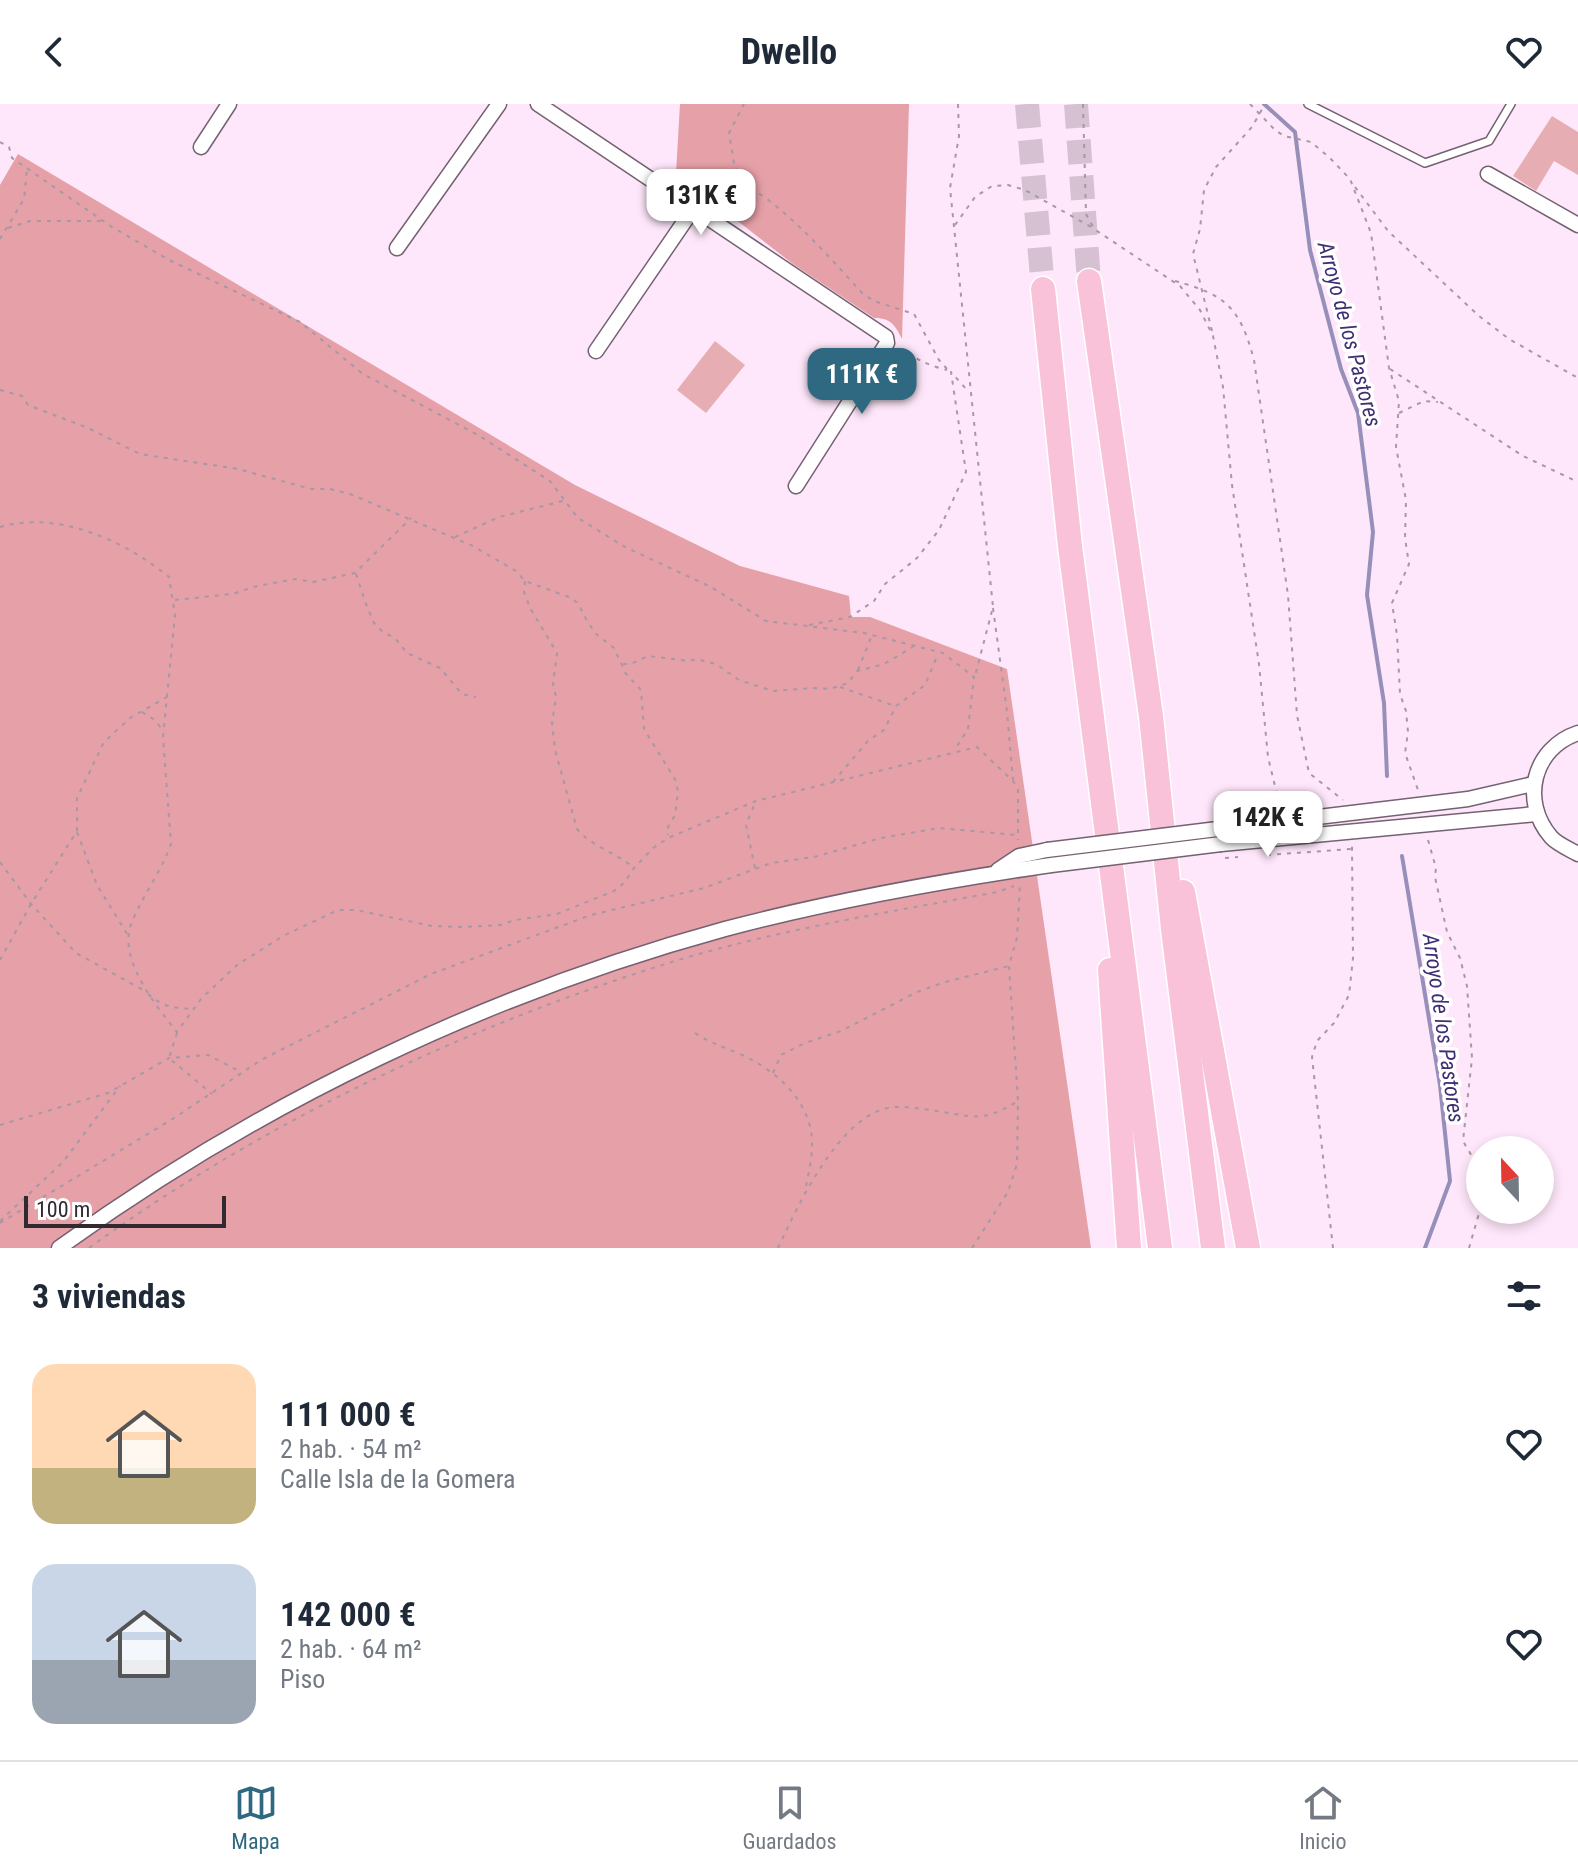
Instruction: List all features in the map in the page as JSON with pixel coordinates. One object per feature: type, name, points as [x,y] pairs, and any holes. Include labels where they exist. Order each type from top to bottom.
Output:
[{"type":"highway","points":[[1089,281],[1151,716],[1173,929],[1213,1248]]},
{"type":"highway","points":[[1043,289],[1070,546],[1160,1248]]},
{"type":"highway","points":[[1070,546],[1073,634],[1107,931],[1129,1248]]},
{"type":"highway","points":[[1151,716],[1248,1248]]},
{"type":"street","points":[[201,147],[229,104]]},
{"type":"street","points":[[397,248],[499,104]]},
{"type":"street","points":[[538,104],[886,337],[887,343],[796,486]]},
{"type":"street","points":[[1488,174],[1578,225]]},
{"type":"street","points":[[596,351],[693,209]]},
{"type":"street","points":[[1578,733],[1566,737],[1550,749],[1539,765],[1533,784],[1536,814],[1552,839],[1578,854]]},
{"type":"street","points":[[994,872],[1019,856],[1047,850],[1468,799],[1533,784]]},
{"type":"street","points":[[59,1248],[194,1158],[312,1090],[447,1026],[588,972],[727,929],[994,872],[1221,844],[1536,814]]},
{"type":"lane","points":[[1311,105],[1425,163],[1489,141],[1511,104]]},
{"type":"path","points":[[744,104],[729,133],[736,175],[800,229],[862,293],[874,301],[914,314],[939,360],[969,392]]},
{"type":"path","points":[[958,104],[959,136],[950,188],[969,392],[1013,781]]},
{"type":"path","points":[[1083,104],[1086,214],[1094,229]]},
{"type":"path","points":[[1250,104],[1275,130],[1311,142],[1321,150],[1350,179],[1388,231],[1479,316],[1509,339],[1578,378]]},
{"type":"path","points":[[1265,104],[1252,127],[1216,167],[1204,190],[1200,229],[1193,254],[1223,387],[1232,485],[1259,664],[1268,757],[1282,812]]},
{"type":"path","points":[[0,142],[9,147],[12,158],[105,221],[171,261],[300,322],[363,374],[478,435],[550,481],[578,518],[625,547],[711,587],[766,621],[872,635],[939,652],[974,677]]},
{"type":"path","points":[[0,239],[24,199],[27,169]]},
{"type":"path","points":[[693,209],[736,175]]},
{"type":"path","points":[[1350,179],[1371,233],[1389,368],[1399,401],[1396,447],[1406,500],[1405,538],[1409,564],[1392,603],[1400,694],[1408,732],[1405,753],[1421,805]]},
{"type":"path","points":[[954,227],[975,197],[992,186],[1008,185],[1025,190],[1094,229],[1172,280],[1191,298],[1213,336]]},
{"type":"path","points":[[8,228],[30,221],[105,221]]},
{"type":"path","points":[[1172,280],[1203,289],[1234,310],[1245,329],[1254,360],[1288,595],[1300,729],[1309,773],[1347,803]]},
{"type":"path","points":[[912,356],[919,358],[923,364],[950,371]]},
{"type":"path","points":[[1389,368],[1523,456],[1578,482]]},
{"type":"path","points":[[805,626],[850,617],[874,601],[885,584],[917,558],[939,530],[966,472],[950,371]]},
{"type":"path","points":[[0,390],[12,391],[22,396],[28,405],[88,428],[140,454],[238,469],[311,489],[330,489],[350,494],[454,537],[516,571],[525,581],[578,603],[596,634],[614,648],[626,674],[641,690],[644,729],[676,781],[675,815],[667,829],[668,838]]},
{"type":"path","points":[[1398,413],[1424,401],[1438,402]]},
{"type":"path","points":[[454,537],[499,517],[565,501]]},
{"type":"path","points":[[174,600],[232,594],[296,579],[313,582],[355,573],[411,518]]},
{"type":"path","points":[[0,527],[14,523],[56,525],[108,537],[146,558],[169,577],[174,600],[164,732],[171,844],[130,925],[130,939],[134,963],[144,990],[177,1032]]},
{"type":"path","points":[[355,573],[374,623],[395,638],[407,653],[440,668],[462,694],[476,697]]},
{"type":"path","points":[[525,581],[524,592],[530,608],[557,653],[552,723],[577,829],[585,839],[605,848],[634,868]]},
{"type":"path","points":[[953,754],[968,729],[974,677],[993,607]]},
{"type":"path","points":[[622,664],[631,664],[648,656],[689,661],[697,659],[716,664],[739,680],[773,691],[839,687],[848,683],[857,671],[872,635]]},
{"type":"path","points":[[857,671],[884,664],[916,646]]},
{"type":"path","points":[[832,782],[868,741],[884,730],[896,706],[925,685],[939,652]]},
{"type":"path","points":[[839,687],[896,706]]},
{"type":"path","points":[[130,939],[97,885],[77,831],[77,798],[104,742],[141,711],[169,695]]},
{"type":"path","points":[[141,711],[155,720],[164,732]]},
{"type":"path","points":[[169,1058],[177,1032],[194,1009],[237,965],[283,936],[338,910],[356,910],[432,926],[500,925],[557,914],[614,891],[653,848],[668,838],[756,801],[977,747],[1018,789],[1019,844]]},
{"type":"path","points":[[755,869],[746,825],[756,801]]},
{"type":"path","points":[[1425,825],[1447,932],[1460,958],[1467,986],[1472,1058],[1463,1141],[1466,1146]]},
{"type":"path","points":[[0,1222],[38,1202],[241,1076],[261,1060],[431,974],[591,915],[704,888],[771,863],[814,857],[881,838],[939,828],[1017,835]]},
{"type":"path","points":[[0,960],[77,831]]},
{"type":"path","points":[[1263,855],[1352,849],[1353,958],[1349,995],[1334,1023],[1317,1041],[1312,1057],[1333,1248]]},
{"type":"path","points":[[0,862],[31,904],[76,953],[144,990],[161,1005],[172,1009],[194,1009]]},
{"type":"path","points":[[89,1248],[168,1195],[289,1123],[389,1072],[503,1023],[591,989],[681,960],[845,921],[997,892],[1020,882],[1009,882]]},
{"type":"path","points":[[906,903],[985,889]]},
{"type":"path","points":[[972,1248],[1008,1192],[1017,1164],[1018,1101],[1009,966],[1017,937],[1019,894]]},
{"type":"path","points":[[668,957],[764,932]]},
{"type":"path","points":[[773,1073],[781,1055],[841,1031],[917,992],[1009,966]]},
{"type":"path","points":[[695,1033],[773,1073],[801,1103],[813,1142],[805,1194]]},
{"type":"path","points":[[0,1125],[108,1093],[169,1058],[208,1055],[237,1070],[241,1076]]},
{"type":"path","points":[[169,1058],[212,1094]]},
{"type":"path","points":[[0,1222],[63,1162],[121,1085]]},
{"type":"path","points":[[778,1248],[805,1194],[839,1141],[870,1116],[887,1108],[907,1107],[977,1118],[1000,1113],[1018,1101]]},
{"type":"path","points":[[127,1215],[245,1141]]},
{"type":"path","points":[[1469,1248],[1476,1224]]},
{"type":"shaded area","points":[[680,104],[909,104],[902,339],[892,323],[874,318],[793,264],[676,173]]},
{"type":"shaded area","points":[[1552,116],[1578,132],[1578,175],[1554,161],[1536,191],[1513,176]]},
{"type":"shaded area","points":[[18,154],[575,485],[740,566],[849,596],[851,617],[870,617],[1007,669],[1091,1248],[0,1248],[0,185]]},
{"type":"shaded area","points":[[715,341],[745,365],[706,413],[677,390]]},
{"type":"waterway","name":"Arroyo de los Pastores","points":[[1264,104],[1295,132],[1310,250],[1341,369],[1358,413],[1373,532],[1367,595],[1384,703],[1387,776]]},
{"type":"waterway","name":"Arroyo de los Pastores","points":[[1402,856],[1440,1085],[1450,1181],[1425,1248]]},
{"type":"tunnel","points":[[1027,104],[1043,289]]},
{"type":"tunnel","points":[[1076,104],[1089,281]]}]
